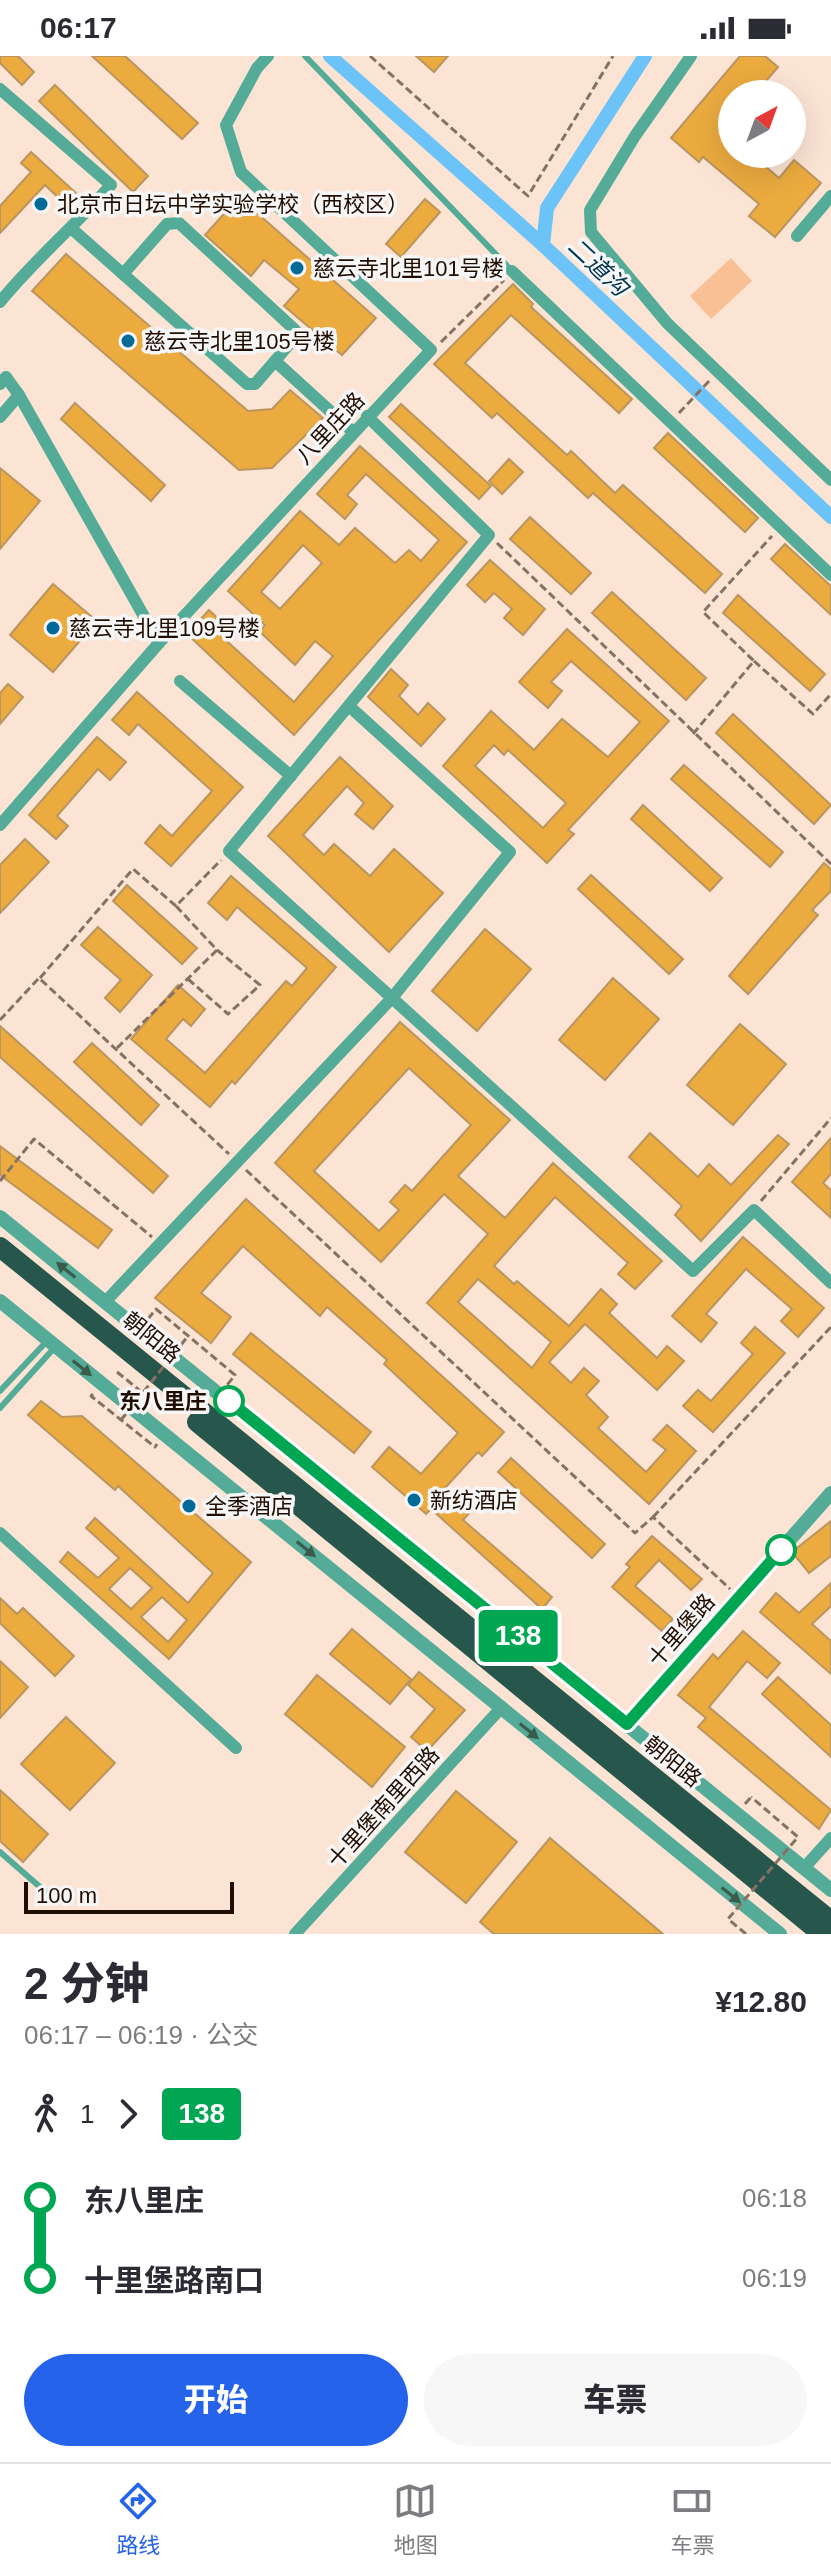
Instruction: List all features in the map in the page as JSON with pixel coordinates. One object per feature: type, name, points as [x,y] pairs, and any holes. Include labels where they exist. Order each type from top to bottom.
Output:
[{"type":"highway","name":"朝阳路","points":[[0,1247],[831,1921]]},
{"type":"highway","name":"朝阳路","points":[[0,1264],[822,1934]]},
{"type":"street","points":[[268,56],[257,68],[226,125],[241,172],[431,350]]},
{"type":"street","points":[[691,56],[590,210],[591,232],[667,323],[831,480]]},
{"type":"street","points":[[0,89],[111,185],[72,229],[30,264],[0,302]]},
{"type":"street","points":[[797,236],[831,196]]},
{"type":"street","points":[[72,229],[247,384],[255,384],[296,336],[295,330],[179,223],[167,224],[123,274]]},
{"type":"street","points":[[512,271],[831,575]]},
{"type":"street","name":"八里庄路","points":[[0,825],[159,643],[431,350]]},
{"type":"street","points":[[275,361],[353,432]]},
{"type":"street","points":[[2,376],[19,395],[159,643]]},
{"type":"street","points":[[0,417],[19,395]]},
{"type":"street","points":[[367,416],[489,535],[229,851],[693,1271],[754,1210],[831,1283]]},
{"type":"street","points":[[180,681],[291,776]]},
{"type":"street","points":[[105,1302],[392,998],[510,852],[349,706]]},
{"type":"street","name":"朝阳路","points":[[0,1217],[831,1890]]},
{"type":"street","points":[[0,1301],[780,1934]]},
{"type":"street","name":"十里堡路","points":[[627,1724],[831,1493]]},
{"type":"street","points":[[0,1533],[236,1748]]},
{"type":"street","name":"十里堡南里西路","points":[[295,1934],[501,1708]]},
{"type":"street","points":[[804,1868],[831,1838]]},
{"type":"lane","points":[[305,56],[512,271]]},
{"type":"lane","points":[[0,1391],[52,1343]]},
{"type":"lane","points":[[0,1408],[52,1343]]},
{"type":"lane","points":[[0,1852],[48,1894]]},
{"type":"path","points":[[370,56],[528,196],[613,56]]},
{"type":"path","points":[[431,350],[512,271]]},
{"type":"path","points":[[671,422],[718,371]]},
{"type":"path","points":[[780,527],[703,612],[813,714],[831,694]]},
{"type":"path","points":[[489,535],[831,864]]},
{"type":"path","points":[[693,734],[754,661]]},
{"type":"path","points":[[176,906],[229,851]]},
{"type":"path","points":[[0,1020],[133,869],[176,906],[217,950],[260,985],[228,1014],[188,978]]},
{"type":"path","points":[[117,1048],[217,950]]},
{"type":"path","points":[[39,978],[635,1533],[831,1327]]},
{"type":"path","points":[[754,1210],[831,1118]]},
{"type":"path","points":[[0,1181],[34,1139],[160,1244]]},
{"type":"path","points":[[156,1309],[235,1375]]},
{"type":"path","points":[[121,1420],[188,1336]]},
{"type":"path","points":[[117,1372],[143,1393]]},
{"type":"path","points":[[91,1396],[155,1447]]},
{"type":"path","points":[[653,1517],[739,1597]]},
{"type":"path","points":[[746,1934],[728,1919],[798,1837],[751,1797]]},
{"type":"shaded area","points":[[731,258],[752,281],[711,319],[690,296]]},
{"type":"building","points":[[0,56],[18,56],[34,72],[22,85],[0,63]]},
{"type":"building","points":[[92,56],[125,56],[198,123],[182,139]]},
{"type":"building","points":[[416,56],[448,56],[434,72]]},
{"type":"building","points":[[740,56],[765,56],[778,67],[767,80],[720,80]]},
{"type":"building","points":[[718,82],[718,168],[767,168],[779,178],[787,168],[803,168],[821,183],[775,237],[749,216],[759,204],[703,157],[699,162],[671,138]]},
{"type":"building","points":[[55,85],[148,176],[133,192],[39,101]]},
{"type":"building","points":[[31,152],[76,193],[65,204],[45,185],[0,233],[0,206],[31,172],[21,163]]},
{"type":"building","name":"慈云寺北里101号楼","points":[[239,197],[376,318],[342,355],[284,306],[299,289],[264,260],[251,276],[205,235]]},
{"type":"building","points":[[425,199],[440,212],[401,257],[386,244]]},
{"type":"building","name":"慈云寺北里105号楼","points":[[66,254],[248,411],[272,409],[290,390],[323,418],[272,468],[239,470],[32,291]]},
{"type":"building","points":[[513,284],[533,304],[531,307],[632,399],[619,413],[511,315],[465,363],[567,455],[571,451],[615,493],[623,485],[722,574],[705,593],[593,493],[588,498],[497,413],[492,418],[434,364]]},
{"type":"building","points":[[75,403],[165,485],[151,501],[61,419]]},
{"type":"building","points":[[401,404],[491,486],[479,499],[389,417]]},
{"type":"building","points":[[668,433],[758,518],[745,532],[654,448]]},
{"type":"building","points":[[360,446],[467,542],[294,735],[187,634],[209,610],[227,627],[220,635],[294,702],[333,656],[315,641],[295,665],[259,631],[265,625],[228,591],[300,511],[339,545],[355,528],[395,563],[409,550],[421,561],[439,540],[366,474],[347,495],[357,504],[345,519],[317,494]],"holes":[[[303,545],[322,563],[280,609],[261,592]]]},
{"type":"building","points":[[509,459],[523,472],[502,494],[489,481]]},
{"type":"building","points":[[0,468],[40,501],[0,549]]},
{"type":"building","points":[[530,517],[591,573],[571,594],[510,539]]},
{"type":"building","points":[[785,544],[831,586],[831,615],[771,559]]},
{"type":"building","points":[[490,560],[545,609],[523,635],[504,618],[512,609],[494,593],[485,602],[467,585]]},
{"type":"building","name":"慈云寺北里109号楼","points":[[53,584],[97,621],[53,672],[10,635]]},
{"type":"building","points":[[612,592],[706,678],[686,700],[592,613]]},
{"type":"building","points":[[738,595],[825,674],[810,691],[723,613]]},
{"type":"building","points":[[567,629],[669,721],[568,830],[574,834],[547,863],[443,766],[491,711],[534,750],[562,719],[608,757],[640,722],[571,661],[551,682],[562,691],[548,708],[519,682]],"holes":[[[494,745],[504,755],[508,750],[566,803],[543,828],[475,766]]]},
{"type":"building","points":[[391,669],[408,685],[399,696],[418,715],[428,703],[445,719],[421,746],[368,697]]},
{"type":"building","points":[[8,684],[23,697],[0,724],[0,693]]},
{"type":"building","points":[[137,692],[243,787],[171,866],[145,843],[160,825],[172,836],[212,791],[138,724],[129,735],[112,720]]},
{"type":"building","points":[[733,714],[831,805],[814,824],[716,733]]},
{"type":"building","points":[[97,737],[126,762],[110,780],[98,769],[57,816],[68,826],[56,839],[29,815]]},
{"type":"building","points":[[340,757],[393,806],[373,829],[355,814],[364,803],[347,786],[303,835],[324,855],[334,844],[370,876],[394,849],[443,893],[389,952],[268,836]]},
{"type":"building","points":[[684,765],[783,852],[770,867],[671,779]]},
{"type":"building","points":[[643,805],[722,878],[710,891],[631,819]]},
{"type":"building","points":[[25,839],[49,862],[0,913],[0,865]]},
{"type":"building","points":[[824,863],[831,869],[831,891],[812,910],[818,915],[748,994],[729,976]]},
{"type":"building","points":[[591,875],[683,959],[669,974],[578,889]]},
{"type":"building","points":[[231,876],[336,967],[235,1084],[232,1081],[210,1107],[131,1039],[178,985],[205,1009],[191,1026],[183,1019],[166,1039],[205,1073],[286,981],[292,986],[307,968],[237,907],[227,920],[208,903]]},
{"type":"building","points":[[127,885],[197,948],[182,964],[113,901]]},
{"type":"building","points":[[98,927],[152,975],[120,1012],[105,998],[121,980],[81,945]]},
{"type":"building","points":[[485,929],[531,969],[477,1031],[432,991]]},
{"type":"building","points":[[613,978],[659,1019],[605,1080],[559,1040]]},
{"type":"building","points":[[400,1022],[510,1120],[458,1176],[505,1218],[553,1163],[662,1261],[635,1289],[618,1274],[628,1263],[555,1197],[494,1266],[514,1284],[517,1281],[569,1326],[601,1289],[617,1304],[609,1313],[657,1358],[667,1346],[684,1361],[657,1390],[585,1324],[549,1362],[571,1383],[584,1368],[599,1381],[586,1395],[608,1417],[598,1428],[646,1472],[666,1450],[653,1440],[667,1425],[696,1451],[649,1504],[427,1303],[488,1234],[444,1194],[381,1262],[275,1163]],"holes":[[[409,1068],[471,1125],[412,1191],[405,1185],[390,1202],[399,1210],[379,1231],[314,1171]],[[478,1279],[551,1342],[532,1368],[458,1302]]]},
{"type":"building","points":[[740,1024],[786,1064],[733,1125],[687,1085]]},
{"type":"building","points":[[0,1026],[168,1176],[153,1193],[0,1057]]},
{"type":"building","points":[[92,1043],[159,1105],[141,1125],[74,1062]]},
{"type":"building","points":[[650,1133],[698,1177],[709,1164],[731,1185],[778,1135],[789,1144],[701,1241],[675,1215],[682,1206],[629,1157]]},
{"type":"building","points":[[831,1138],[831,1174],[823,1183],[831,1190],[831,1218],[792,1182]]},
{"type":"building","points":[[0,1146],[112,1230],[98,1248],[0,1175]]},
{"type":"building","points":[[246,1199],[504,1432],[482,1456],[478,1452],[445,1488],[471,1511],[463,1520],[552,1597],[542,1609],[431,1509],[426,1514],[372,1467],[389,1447],[421,1474],[458,1433],[384,1364],[387,1360],[327,1307],[320,1316],[243,1246],[201,1293],[231,1317],[211,1343],[155,1298]]},
{"type":"building","points":[[743,1237],[824,1308],[798,1337],[781,1321],[792,1309],[746,1269],[706,1314],[717,1323],[701,1342],[672,1316]]},
{"type":"building","points":[[755,1327],[785,1353],[713,1432],[683,1406],[698,1390],[711,1401],[753,1354],[741,1343]]},
{"type":"building","points":[[251,1333],[371,1432],[354,1453],[233,1354]]},
{"type":"building","points":[[41,1401],[62,1417],[82,1416],[251,1562],[169,1659],[60,1562],[68,1552],[98,1578],[119,1558],[86,1528],[95,1518],[188,1603],[213,1573],[118,1486],[115,1490],[28,1415]],"holes":[[[130,1568],[152,1588],[131,1609],[109,1589]],[[162,1597],[187,1620],[168,1642],[141,1617]]]},
{"type":"building","points":[[511,1458],[605,1544],[592,1558],[498,1472]]},
{"type":"building","points":[[831,1521],[831,1556],[809,1573],[792,1552]]},
{"type":"building","points":[[652,1536],[702,1579],[691,1590],[659,1560],[635,1586],[673,1619],[662,1631],[612,1587],[630,1567],[626,1564]]},
{"type":"building","points":[[831,1583],[831,1606],[812,1624],[831,1641],[831,1674],[760,1612],[776,1593],[799,1613]]},
{"type":"building","points":[[0,1598],[17,1614],[23,1608],[74,1656],[55,1676],[0,1623]]},
{"type":"building","points":[[352,1629],[411,1679],[390,1704],[330,1654]]},
{"type":"building","points":[[743,1631],[780,1663],[767,1678],[747,1661],[709,1707],[831,1810],[819,1829],[698,1727],[706,1718],[678,1695],[713,1654],[718,1659]]},
{"type":"building","points":[[0,1661],[28,1687],[0,1718]]},
{"type":"building","points":[[419,1672],[465,1710],[427,1751],[411,1737],[435,1709],[408,1685]]},
{"type":"building","points":[[317,1675],[405,1747],[372,1787],[285,1714]]},
{"type":"building","points":[[778,1677],[831,1725],[831,1757],[762,1694]]},
{"type":"building","points":[[66,1717],[115,1763],[70,1810],[21,1764]]},
{"type":"building","points":[[0,1790],[48,1834],[23,1862],[0,1841]]},
{"type":"building","points":[[456,1791],[517,1842],[466,1903],[405,1852]]},
{"type":"building","points":[[550,1838],[663,1934],[494,1934],[480,1922]]},
{"type":"waterway","name":"二道沟","points":[[330,56],[543,245],[831,517]]},
{"type":"waterway","points":[[543,245],[547,208],[645,56]]},
{"type":"bus line","name":"138","points":[[229,1401],[627,1724],[781,1550]]},
{"type":"place","name":"北京市日坛中学实验学校（西校区）","points":[[41,204]]},
{"type":"place","name":"慈云寺北里101号楼","points":[[297,268]]},
{"type":"place","name":"慈云寺北里105号楼","points":[[128,341]]},
{"type":"place","name":"慈云寺北里109号楼","points":[[53,628]]},
{"type":"place","name":"东八里庄","points":[[229,1401]]},
{"type":"place","name":"新纺酒店","points":[[414,1500]]},
{"type":"place","name":"全季酒店","points":[[189,1506]]}]
